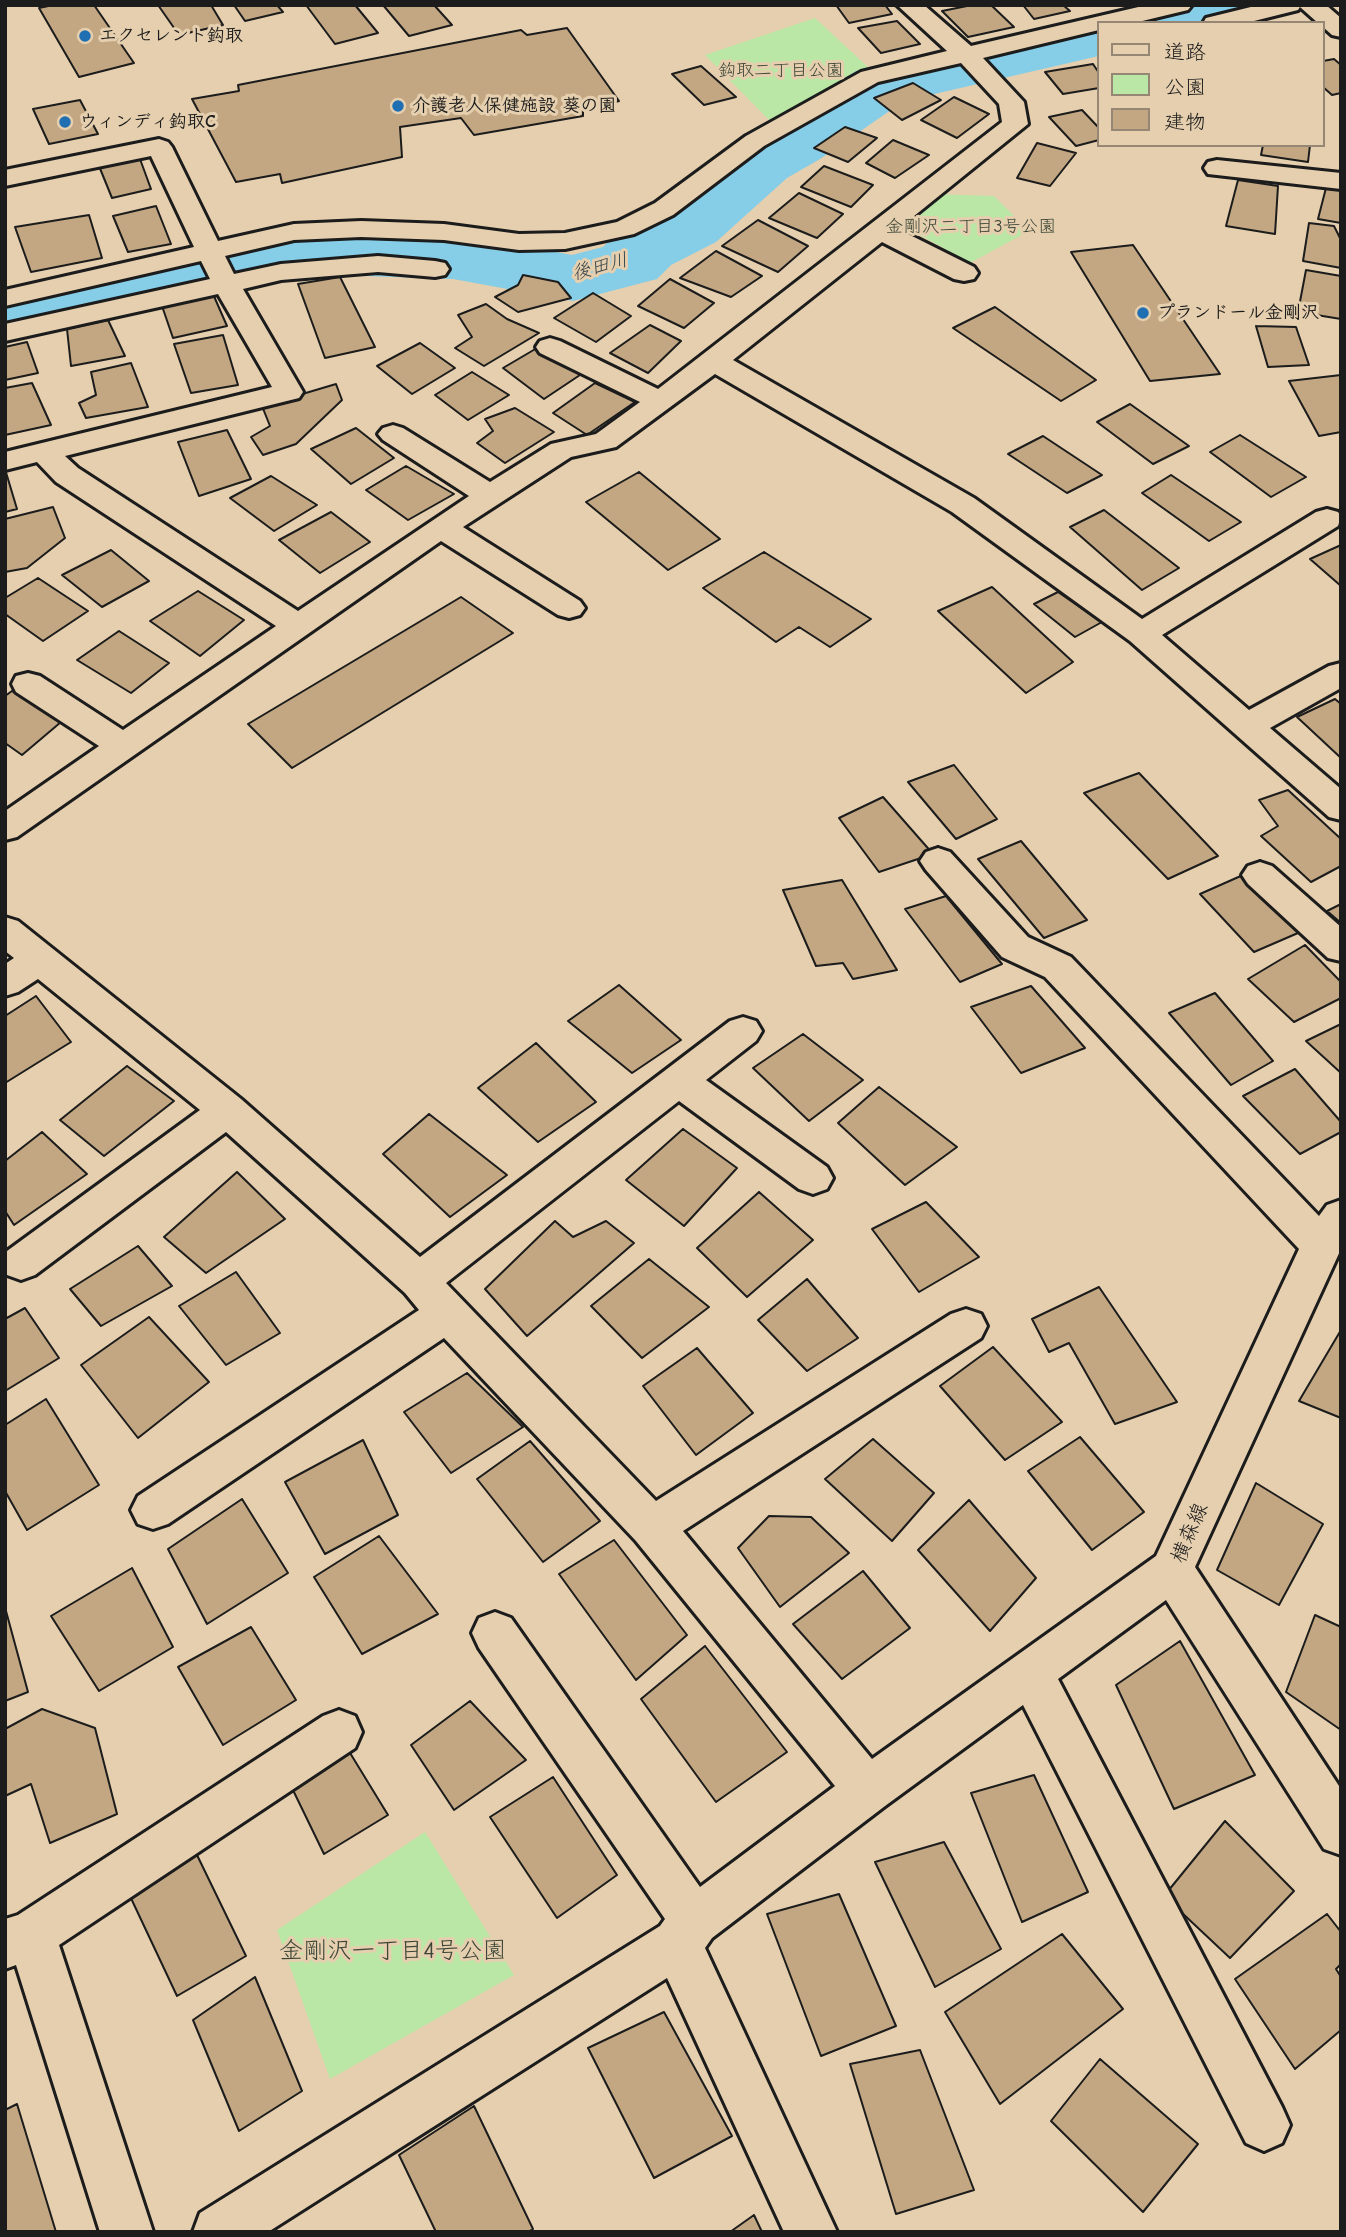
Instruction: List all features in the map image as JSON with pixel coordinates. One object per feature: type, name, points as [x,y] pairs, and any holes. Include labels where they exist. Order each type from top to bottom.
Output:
[{"type":"street","points":[[5,828],[297,625],[489,496],[562,450],[606,441],[713,361],[1015,124],[1012,102],[975,64],[909,5]]},
{"type":"street","points":[[1103,21],[1118,11],[1180,5]]},
{"type":"street","points":[[1223,21],[1290,5]]},
{"type":"street","points":[[1311,5],[1341,30]]},
{"type":"street","points":[[975,64],[1098,24]]},
{"type":"street","points":[[5,332],[219,269],[294,232],[361,229],[444,232],[519,242],[565,241],[625,228],[664,209],[755,141],[870,77],[975,64],[1048,59]]},
{"type":"street","points":[[5,178],[159,147],[219,269],[289,392],[5,461]]},
{"type":"street","points":[[1217,168],[1341,181]]},
{"type":"street","points":[[878,229],[964,273]]},
{"type":"street","points":[[5,298],[219,269],[281,272],[378,264],[435,269]]},
{"type":"street","points":[[550,347],[661,401]]},
{"type":"street","points":[[713,361],[963,505],[1141,634],[1341,808]]},
{"type":"street","points":[[393,434],[489,496]]},
{"type":"street","points":[[44,452],[67,475],[297,625]]},
{"type":"street","points":[[1141,634],[1327,519]]},
{"type":"street","points":[[441,527],[569,608]]},
{"type":"street","points":[[1248,725],[1341,674]]},
{"type":"street","points":[[28,684],[123,746]]},
{"type":"street","points":[[938,861],[1014,947],[1058,967],[1331,1231]]},
{"type":"street","points":[[1260,875],[1341,948]]},
{"type":"street","points":[[5,930],[227,1110],[419,1280],[447,1314],[652,1527],[868,1790]]},
{"type":"street","points":[[5,982],[39,960]]},
{"type":"street","points":[[419,1280],[743,1031]]},
{"type":"street","points":[[679,1081],[813,1178]]},
{"type":"street","points":[[21,1263],[227,1110]]},
{"type":"street","name":"横森線","points":[[1331,1231],[1172,1570],[1341,1832]]},
{"type":"street","points":[[153,1510],[447,1314]]},
{"type":"street","points":[[652,1527],[966,1326]]},
{"type":"street","points":[[219,2232],[686,1932],[868,1790],[1172,1570]]},
{"type":"street","points":[[495,1633],[686,1932],[811,2232]]},
{"type":"street","points":[[1031,1673],[1264,2125]]},
{"type":"street","points":[[127,2232],[18,1939],[339,1732]]},
{"type":"green space","name":"鈎取二丁目公園","points":[[815,18],[869,68],[772,123],[705,55]]},
{"type":"green space","name":"金剛沢二丁目3号公園","points":[[936,194],[994,196],[1029,231],[970,263],[920,235],[917,215]]},
{"type":"green space","name":"金剛沢一丁目4号公園","points":[[425,1832],[514,1975],[330,2079],[277,1930]]},
{"type":"building","name":"エクセレント鈎取","points":[[53,5],[94,5],[134,63],[79,77],[39,8]]},
{"type":"building","points":[[158,5],[211,5],[223,25],[179,35]]},
{"type":"building","points":[[234,5],[277,5],[283,12],[245,21]]},
{"type":"building","points":[[306,5],[355,5],[378,33],[335,44]]},
{"type":"building","points":[[383,5],[434,5],[452,25],[409,36]]},
{"type":"building","points":[[836,5],[885,5],[892,14],[849,23]]},
{"type":"building","points":[[972,5],[991,5],[1014,27],[968,37],[942,11]]},
{"type":"building","points":[[1023,5],[1063,5],[1070,11],[1034,19]]},
{"type":"building","points":[[897,21],[920,44],[881,53],[858,28]]},
{"type":"building","name":"介護老人保健施設 葵の園","points":[[567,28],[619,101],[583,111],[583,116],[474,135],[461,118],[400,127],[402,157],[282,183],[280,174],[236,182],[192,99],[239,91],[238,85],[521,30],[527,35]]},
{"type":"building","points":[[1334,59],[1341,65],[1341,93],[1332,95],[1325,89],[1325,61]]},
{"type":"building","points":[[1093,64],[1098,72],[1098,88],[1063,94],[1045,72]]},
{"type":"building","points":[[701,66],[736,97],[704,105],[672,74]]},
{"type":"building","points":[[913,83],[941,100],[902,120],[874,98]]},
{"type":"building","points":[[954,97],[989,114],[957,138],[921,120]]},
{"type":"building","name":"ウィンディ鈎取C","points":[[80,100],[98,134],[49,144],[33,109]]},
{"type":"building","points":[[1082,110],[1098,127],[1098,140],[1076,146],[1049,117]]},
{"type":"building","points":[[845,127],[877,138],[848,162],[814,148]]},
{"type":"building","points":[[893,140],[929,155],[895,178],[866,163]]},
{"type":"building","points":[[1037,143],[1076,153],[1050,186],[1017,178]]},
{"type":"building","points":[[1263,147],[1310,147],[1308,162],[1261,155]]},
{"type":"building","points":[[140,159],[151,189],[112,198],[99,166]]},
{"type":"building","points":[[824,166],[873,185],[851,207],[801,187]]},
{"type":"building","points":[[1238,180],[1278,186],[1275,234],[1226,226]]},
{"type":"building","points":[[1327,184],[1341,186],[1341,223],[1318,219]]},
{"type":"building","points":[[799,193],[843,214],[817,238],[769,218]]},
{"type":"building","points":[[156,206],[171,244],[128,252],[113,216]]},
{"type":"building","points":[[89,215],[102,258],[31,272],[15,227]]},
{"type":"building","points":[[758,220],[808,246],[778,272],[722,246]]},
{"type":"building","points":[[1309,223],[1334,226],[1341,240],[1341,268],[1303,261]]},
{"type":"building","name":"プランドール金剛沢","points":[[1133,245],[1220,374],[1150,381],[1071,252]]},
{"type":"building","points":[[716,251],[762,276],[731,297],[680,278]]},
{"type":"building","points":[[1306,270],[1341,276],[1341,319],[1298,312]]},
{"type":"building","points":[[523,275],[558,282],[571,298],[518,312],[495,297],[518,285]]},
{"type":"building","points":[[340,277],[375,347],[325,358],[298,284]]},
{"type":"building","points":[[670,279],[714,303],[684,328],[638,306]]},
{"type":"building","points":[[593,293],[631,316],[596,342],[554,318]]},
{"type":"building","points":[[213,294],[227,326],[173,338],[162,306]]},
{"type":"building","points":[[486,304],[507,319],[539,333],[484,366],[455,348],[472,337],[458,315]]},
{"type":"building","points":[[995,307],[1096,380],[1061,401],[953,328]]},
{"type":"building","points":[[108,320],[125,356],[71,366],[67,329]]},
{"type":"building","points":[[650,325],[681,341],[648,373],[610,353]]},
{"type":"building","points":[[1256,326],[1296,327],[1309,365],[1268,367]]},
{"type":"building","points":[[223,335],[238,385],[191,393],[174,344]]},
{"type":"building","points":[[27,342],[38,373],[5,380],[5,347]]},
{"type":"building","points":[[420,343],[455,368],[412,394],[377,366]]},
{"type":"building","points":[[537,348],[583,373],[544,399],[503,368]]},
{"type":"building","points":[[131,363],[148,407],[86,418],[79,403],[96,395],[91,372]]},
{"type":"building","points":[[472,372],[509,395],[468,420],[435,395]]},
{"type":"building","points":[[1341,375],[1341,432],[1319,436],[1289,381]]},
{"type":"building","points":[[32,383],[51,425],[5,435],[5,388]]},
{"type":"building","points":[[595,383],[635,402],[587,435],[553,413]]},
{"type":"building","points":[[336,384],[342,400],[296,444],[263,455],[251,437],[270,426],[262,406]]},
{"type":"building","points":[[1130,404],[1189,446],[1153,464],[1097,422]]},
{"type":"building","points":[[515,408],[554,432],[505,463],[477,443],[493,431],[485,419]]},
{"type":"building","points":[[356,428],[394,458],[351,484],[311,449]]},
{"type":"building","points":[[227,430],[251,479],[199,496],[178,442]]},
{"type":"building","points":[[1240,435],[1306,477],[1271,497],[1210,452]]},
{"type":"building","points":[[1043,436],[1102,475],[1067,493],[1008,454]]},
{"type":"building","points":[[406,466],[454,494],[408,520],[366,490]]},
{"type":"building","points":[[5,469],[17,509],[5,512]]},
{"type":"building","points":[[639,472],[720,539],[668,570],[586,502]]},
{"type":"building","points":[[1171,475],[1241,522],[1209,541],[1142,493]]},
{"type":"building","points":[[271,476],[317,505],[274,531],[230,498]]},
{"type":"building","points":[[53,507],[65,538],[27,568],[5,572],[5,519]]},
{"type":"building","points":[[1104,510],[1179,568],[1142,590],[1070,527]]},
{"type":"building","points":[[331,512],[370,542],[320,573],[279,540]]},
{"type":"building","points":[[1341,545],[1341,586],[1310,559]]},
{"type":"building","points":[[111,550],[149,581],[102,607],[62,575]]},
{"type":"building","points":[[764,552],[871,619],[830,647],[799,627],[776,642],[703,588]]},
{"type":"building","points":[[38,578],[88,611],[43,641],[5,614],[5,598]]},
{"type":"building","points":[[992,587],[1073,662],[1026,693],[938,611]]},
{"type":"building","points":[[198,591],[244,620],[200,656],[150,621]]},
{"type":"building","points":[[1058,592],[1102,622],[1075,637],[1034,604]]},
{"type":"building","points":[[461,597],[513,633],[292,768],[248,724]]},
{"type":"building","points":[[119,631],[169,663],[131,693],[77,660]]},
{"type":"building","points":[[12,691],[61,722],[22,755],[5,743],[5,696]]},
{"type":"building","points":[[1335,699],[1341,704],[1341,758],[1297,717]]},
{"type":"building","points":[[954,765],[997,819],[956,839],[908,782]]},
{"type":"building","points":[[1139,773],[1218,856],[1168,879],[1084,793]]},
{"type":"building","points":[[1288,790],[1341,839],[1341,866],[1311,882],[1261,836],[1278,826],[1259,800]]},
{"type":"building","points":[[883,797],[933,854],[879,872],[839,818]]},
{"type":"building","points":[[1021,841],[1087,920],[1044,938],[978,859]]},
{"type":"building","points":[[1243,875],[1298,933],[1254,952],[1200,894]]},
{"type":"building","points":[[842,880],[897,970],[853,979],[843,963],[816,966],[783,890]]},
{"type":"building","points":[[946,896],[1002,964],[960,982],[905,909]]},
{"type":"building","points":[[1341,904],[1341,923],[1327,911]]},
{"type":"building","points":[[1305,945],[1341,982],[1341,998],[1294,1022],[1248,979]]},
{"type":"building","points":[[619,985],[681,1040],[632,1073],[568,1021]]},
{"type":"building","points":[[1031,986],[1085,1048],[1021,1073],[971,1007]]},
{"type":"building","points":[[1215,993],[1273,1061],[1231,1085],[1169,1013]]},
{"type":"building","points":[[36,996],[71,1042],[5,1083],[5,1016]]},
{"type":"building","points":[[1341,1024],[1341,1073],[1306,1041]]},
{"type":"building","points":[[803,1034],[863,1080],[809,1121],[753,1068]]},
{"type":"building","points":[[536,1043],[596,1102],[538,1142],[478,1088]]},
{"type":"building","points":[[127,1066],[174,1101],[104,1156],[60,1120]]},
{"type":"building","points":[[1295,1069],[1341,1122],[1341,1132],[1300,1154],[1243,1096]]},
{"type":"building","points":[[879,1087],[957,1147],[905,1185],[838,1123]]},
{"type":"building","points":[[429,1114],[507,1175],[450,1217],[383,1154]]},
{"type":"building","points":[[683,1129],[737,1168],[684,1226],[626,1180]]},
{"type":"building","points":[[42,1132],[87,1174],[14,1225],[5,1211],[5,1161]]},
{"type":"building","points":[[237,1172],[285,1219],[206,1273],[164,1237]]},
{"type":"building","points":[[759,1192],[813,1240],[747,1297],[697,1248]]},
{"type":"building","points":[[926,1202],[979,1257],[919,1292],[872,1229]]},
{"type":"building","points":[[555,1221],[573,1237],[606,1221],[634,1243],[527,1336],[485,1289]]},
{"type":"building","points":[[138,1246],[172,1286],[101,1326],[70,1289]]},
{"type":"building","points":[[649,1259],[709,1307],[642,1358],[591,1306]]},
{"type":"building","points":[[236,1272],[280,1333],[226,1365],[179,1306]]},
{"type":"building","points":[[807,1279],[858,1338],[807,1371],[758,1320]]},
{"type":"building","points":[[1099,1287],[1177,1402],[1115,1424],[1069,1343],[1049,1352],[1032,1319]]},
{"type":"building","points":[[25,1308],[59,1358],[5,1391],[5,1319]]},
{"type":"building","points":[[149,1317],[209,1382],[138,1438],[81,1365]]},
{"type":"building","points":[[1341,1330],[1341,1418],[1299,1401]]},
{"type":"building","points":[[993,1347],[1062,1422],[1005,1460],[940,1386]]},
{"type":"building","points":[[697,1348],[753,1413],[696,1455],[643,1386]]},
{"type":"building","points":[[467,1373],[523,1427],[451,1473],[404,1412]]},
{"type":"building","points":[[46,1399],[99,1485],[27,1530],[5,1491],[5,1425]]},
{"type":"building","points":[[1080,1437],[1144,1512],[1092,1550],[1028,1471]]},
{"type":"building","points":[[873,1439],[934,1493],[892,1541],[825,1479]]},
{"type":"building","points":[[363,1440],[398,1515],[325,1554],[285,1482]]},
{"type":"building","points":[[530,1441],[600,1521],[543,1562],[477,1479]]},
{"type":"building","points":[[1256,1483],[1323,1524],[1279,1605],[1217,1570]]},
{"type":"building","points":[[242,1499],[288,1573],[207,1624],[168,1549]]},
{"type":"building","points":[[969,1500],[1036,1578],[990,1631],[918,1550]]},
{"type":"building","points":[[769,1516],[811,1517],[849,1553],[780,1607],[738,1548]]},
{"type":"building","points":[[379,1536],[438,1614],[362,1654],[314,1577]]},
{"type":"building","points":[[614,1540],[687,1635],[636,1680],[559,1574]]},
{"type":"building","points":[[132,1568],[173,1647],[99,1691],[51,1616]]},
{"type":"building","points":[[863,1571],[910,1628],[842,1679],[793,1624]]},
{"type":"building","points":[[5,1612],[28,1692],[5,1701]]},
{"type":"building","points":[[1315,1615],[1341,1627],[1341,1730],[1286,1692]]},
{"type":"building","points":[[251,1627],[296,1700],[223,1745],[178,1667]]},
{"type":"building","points":[[1180,1641],[1255,1775],[1174,1809],[1116,1685]]},
{"type":"building","points":[[705,1646],[787,1752],[716,1802],[641,1699]]},
{"type":"building","points":[[470,1701],[526,1760],[454,1810],[411,1745]]},
{"type":"building","points":[[42,1709],[95,1728],[117,1814],[50,1843],[31,1784],[5,1796],[5,1729]]},
{"type":"building","points":[[347,1748],[388,1815],[324,1854],[291,1786]]},
{"type":"building","points":[[1034,1775],[1088,1892],[1022,1922],[971,1793]]},
{"type":"building","points":[[553,1777],[617,1875],[557,1918],[490,1817]]},
{"type":"building","points":[[1225,1821],[1294,1891],[1230,1958],[1164,1896]]},
{"type":"building","points":[[944,1842],[1001,1949],[935,1987],[875,1862]]},
{"type":"building","points":[[197,1855],[246,1956],[177,1996],[129,1894]]},
{"type":"building","points":[[839,1894],[896,2026],[821,2056],[767,1914]]},
{"type":"building","points":[[1327,1914],[1341,1932],[1341,1964],[1336,1969],[1341,1977],[1341,2030],[1295,2069],[1235,1979]]},
{"type":"building","points":[[1062,1934],[1123,2009],[1000,2104],[945,2012]]},
{"type":"building","points":[[255,1977],[302,2091],[239,2131],[193,2020]]},
{"type":"building","points":[[664,2012],[732,2136],[654,2178],[588,2048]]},
{"type":"building","points":[[920,2050],[974,2190],[896,2214],[850,2064]]},
{"type":"building","points":[[1100,2059],[1198,2144],[1143,2212],[1051,2121]]},
{"type":"building","points":[[17,2104],[56,2232],[5,2232],[5,2110]]},
{"type":"building","points":[[474,2106],[533,2229],[528,2232],[436,2232],[399,2155]]},
{"type":"building","points":[[754,2215],[762,2232],[730,2232]]},
{"type":"waterway","name":"後田川","points":[[1167,21],[1235,5]]},
{"type":"waterway","name":"後田川","points":[[5,312],[261,260],[336,252],[453,256],[573,278],[630,263],[644,249],[690,226],[762,163],[795,144],[880,86],[1098,36]]},
{"type":"place","name":"エクセレント鈎取","points":[[85,36]]},
{"type":"place","name":"介護老人保健施設 葵の園","points":[[398,106]]},
{"type":"place","name":"ウィンディ鈎取C","points":[[65,122]]},
{"type":"place","name":"プランドール金剛沢","points":[[1143,313]]}]
